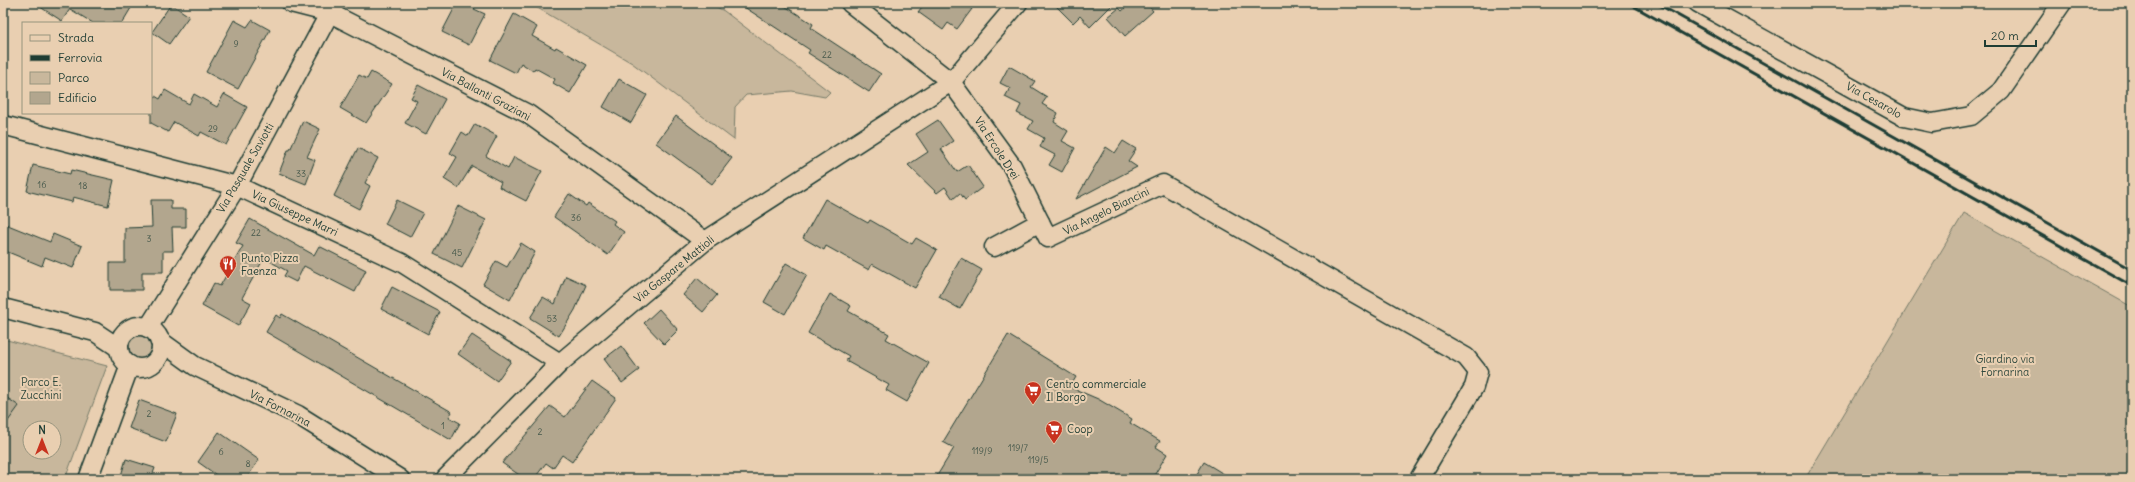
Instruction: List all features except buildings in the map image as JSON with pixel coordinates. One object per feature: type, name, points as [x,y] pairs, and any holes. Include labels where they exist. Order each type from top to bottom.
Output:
[{"type":"street","name":"Via Ballanti Graziani","points":[[291,3],[333,8],[528,114],[705,241]]},
{"type":"street","name":"Via Ercole Drei","points":[[850,3],[951,82],[1012,166],[1048,238]]},
{"type":"street","name":"Via Gaspare Mattioli","points":[[446,479],[560,363],[705,241],[951,82],[1018,3]]},
{"type":"street","name":"Via Cesarolo","points":[[1698,3],[1904,117],[1932,123],[1971,116],[2001,91],[2062,3]]},
{"type":"street","name":"Via Pasquale Saviotti","points":[[154,334],[237,186],[333,8]]},
{"type":"street","name":"Via Giuseppe Marri","points":[[3,125],[237,186],[402,263],[560,363]]},
{"type":"street","name":"Via Angelo Biancini","points":[[1048,238],[1162,184],[1466,357],[1478,372],[1474,387],[1419,479]]},
{"type":"street","points":[[994,247],[1040,222]]},
{"type":"street","points":[[3,308],[122,340]]},
{"type":"street","points":[[154,362],[160,352],[154,334],[135,327],[122,340],[122,358],[130,365],[142,368],[154,362],[195,366]]},
{"type":"street","name":"Via Fornarina","points":[[154,334],[195,366],[298,415],[400,479]]},
{"type":"street","points":[[88,479],[130,365]]},
{"type":"green space","points":[[529,3],[709,3],[724,11],[830,92],[825,97],[792,91],[746,95],[735,107],[734,140],[632,63]]},
{"type":"green space","name":"Giardino via Fornarina","points":[[1964,213],[2132,307],[2132,479],[1805,479]]},
{"type":"green space","points":[[140,333],[150,336],[153,346],[150,356],[140,359],[130,356],[127,346],[130,336]]},
{"type":"green space","name":"Parco E. Zucchini","points":[[3,339],[107,366],[65,479],[3,479]]},
{"type":"railway","points":[[1628,3],[2132,286]]},
{"type":"railway","points":[[1656,3],[2132,270]]},
{"type":"place","name":"Punto Pizza Faenza","points":[[228,279]]},
{"type":"place","name":"Centro commerciale Il Borgo","points":[[1033,405]]},
{"type":"place","name":"Coop","points":[[1054,444]]}]
